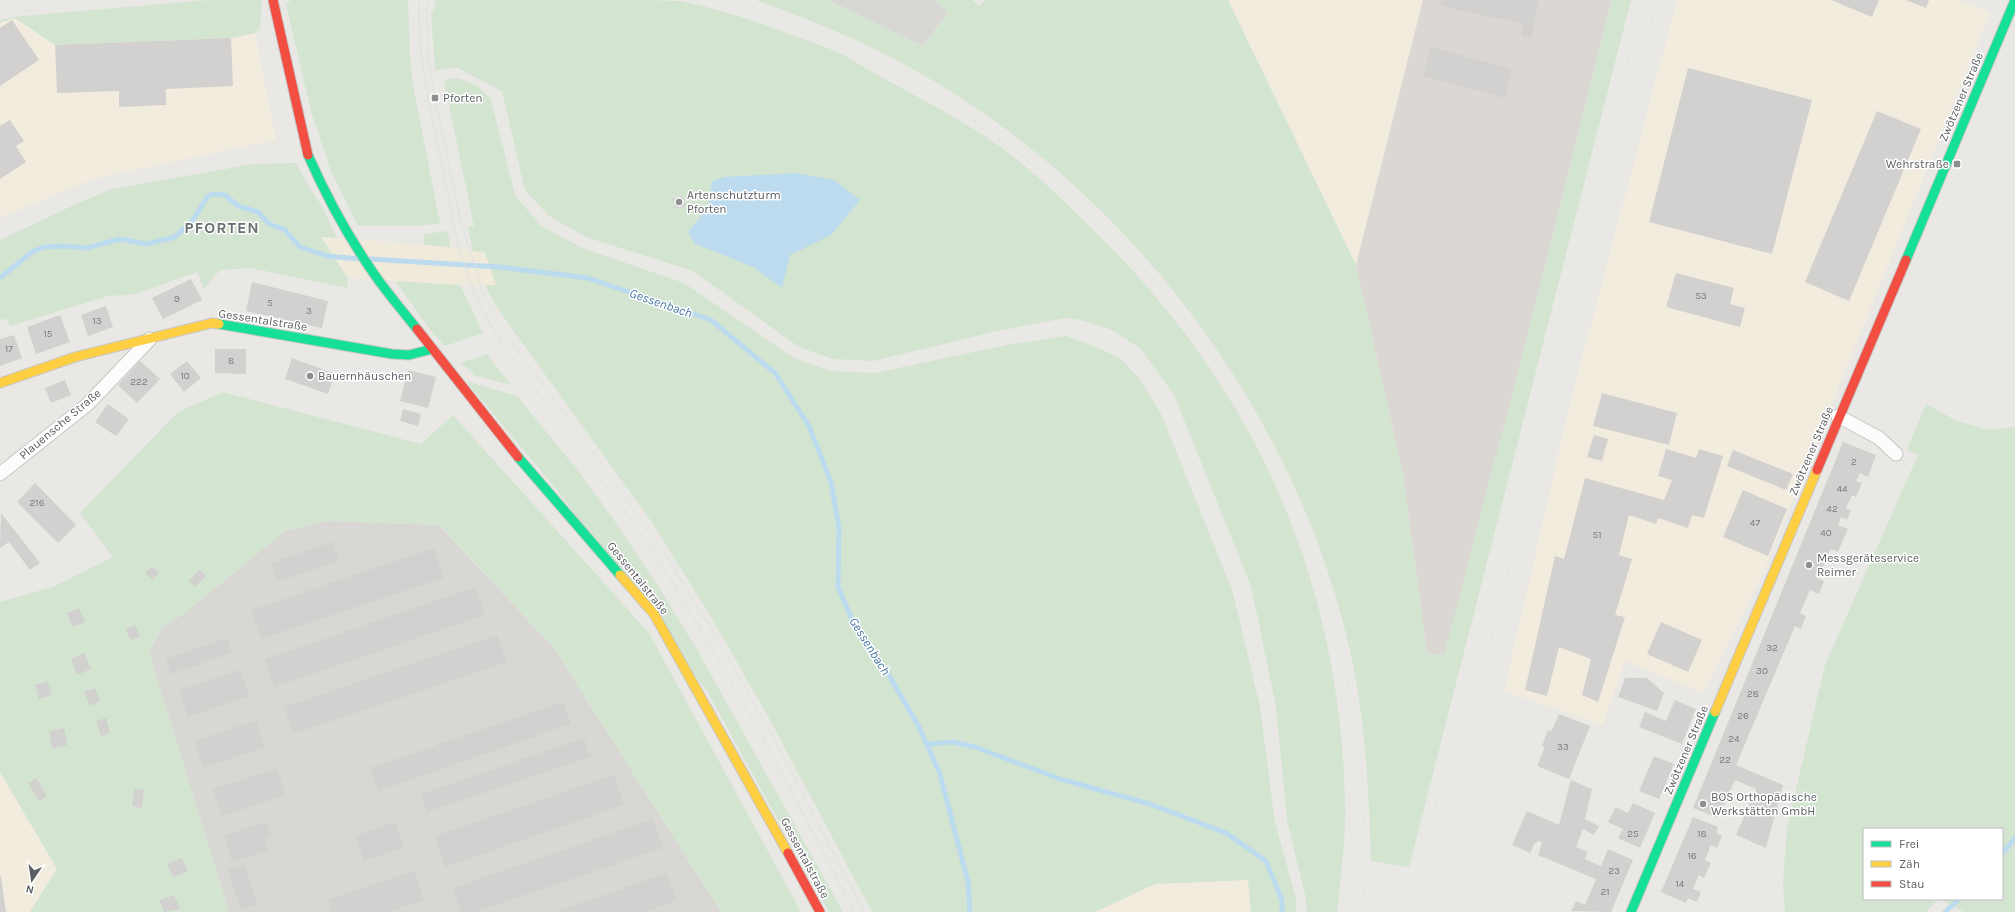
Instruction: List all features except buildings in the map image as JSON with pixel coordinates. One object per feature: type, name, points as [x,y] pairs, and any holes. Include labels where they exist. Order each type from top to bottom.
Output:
[{"type":"street","name":"Gessentalstraße","points":[[273,0],[307,152],[321,184],[353,240],[378,280],[506,443],[654,614],[765,809],[820,912]]},
{"type":"street","name":"Zwötzener Straße","points":[[1631,912],[1838,416],[2015,0]]},
{"type":"street","name":"Gessentalstraße","points":[[0,383],[76,357],[212,323],[392,354],[409,355],[432,349]]},
{"type":"street","name":"Plauensche Straße","points":[[0,474],[88,404],[151,338]]},
{"type":"street","points":[[1838,416],[1879,438],[1896,454]]},
{"type":"shaded area","points":[[828,0],[935,0],[948,13],[923,46]]},
{"type":"shaded area","points":[[1228,0],[1423,0],[1356,265],[1258,62]]},
{"type":"shaded area","points":[[1423,0],[1612,0],[1542,280],[1445,655],[1427,653],[1403,475],[1356,265]]},
{"type":"shaded area","points":[[1677,0],[1960,0],[1990,13],[1762,576],[1703,693],[1625,661],[1603,725],[1504,691],[1569,408]]},
{"type":"shaded area","points":[[14,18],[55,45],[231,38],[255,33],[276,140],[93,179],[0,218],[0,23]]},
{"type":"shaded area","points":[[327,521],[439,525],[554,648],[721,912],[229,912],[149,653],[162,627],[186,612],[285,531]]},
{"type":"shaded area","points":[[0,772],[57,869],[30,912],[0,912]]},
{"type":"shaded area","points":[[1248,880],[1251,912],[1095,912],[1155,884]]},
{"type":"green space","points":[[209,0],[262,0],[260,28],[255,33],[231,38],[55,45],[15,18],[0,23],[0,20],[22,16]]},
{"type":"green space","points":[[291,0],[408,0],[410,57],[413,86],[440,223],[417,226],[358,226],[331,171],[311,111],[286,4]]},
{"type":"green space","points":[[435,0],[680,1],[726,12],[756,22],[842,54],[972,128],[996,144],[1033,173],[1090,227],[1147,287],[1197,350],[1241,417],[1276,488],[1305,561],[1326,638],[1339,718],[1345,801],[1345,829],[1337,912],[1307,912],[1306,899],[1287,820],[1276,706],[1251,586],[1174,395],[1141,349],[1110,329],[1081,320],[1065,318],[993,332],[873,361],[833,359],[799,347],[693,271],[586,237],[549,216],[525,190],[502,91],[456,67],[435,71],[431,12],[435,10]]},
{"type":"green space","points":[[756,0],[828,0],[923,46],[948,14],[935,0],[972,0],[979,6],[986,0],[1228,0],[1356,265],[1403,475],[1427,653],[1444,655],[1542,280],[1612,0],[1631,0],[1409,867],[1371,861],[1366,764],[1358,693],[1354,669],[1332,583],[1300,500],[1261,421],[1214,345],[1160,274],[1099,209],[1033,150],[961,98],[912,68],[835,31]]},
{"type":"green space","points":[[456,78],[484,91],[491,100],[515,195],[541,226],[582,248],[684,283],[794,358],[831,371],[875,373],[1007,345],[1066,336],[1094,346],[1121,359],[1139,378],[1162,416],[1233,593],[1260,707],[1275,822],[1296,899],[1296,912],[1251,912],[1248,880],[1155,884],[1095,912],[872,912],[770,720],[713,620],[653,524],[495,305],[485,285],[496,285],[485,253],[473,251],[468,227],[474,226],[444,80]]},
{"type":"green space","points":[[296,163],[309,187],[322,206],[337,238],[321,237],[348,278],[347,288],[251,268],[220,270],[204,289],[197,272],[136,294],[108,296],[10,326],[6,318],[0,321],[0,240],[112,189],[254,164]]},
{"type":"green space","points":[[448,231],[450,247],[424,245],[424,234]]},
{"type":"green space","points":[[395,281],[460,285],[483,333],[445,346],[432,332]]},
{"type":"green space","points":[[487,354],[511,385],[476,376],[461,363]]},
{"type":"green space","points":[[466,381],[517,396],[579,472],[616,523],[657,584],[699,653],[843,912],[829,912],[707,691],[557,490]]},
{"type":"green space","points":[[223,392],[421,444],[453,415],[649,633],[801,912],[721,912],[554,648],[440,525],[327,521],[285,531],[186,612],[162,627],[149,653],[229,912],[30,912],[57,869],[0,772],[0,602],[53,587],[113,557],[80,513],[178,412]]},
{"type":"green space","points":[[1926,404],[1957,421],[1989,430],[2015,427],[2015,912],[1964,912],[1942,900],[2003,900],[2003,828],[1863,828],[1863,900],[1937,900],[1926,912],[1785,912],[1783,882],[1787,828],[1825,665],[1918,455],[1907,450]]},
{"type":"sand","points":[[321,237],[450,247],[485,253],[496,285],[460,285],[348,278]]},
{"type":"water","points":[[796,173],[834,180],[860,200],[831,235],[790,255],[782,288],[753,267],[694,243],[688,232],[708,208],[712,181],[724,177]]},
{"type":"waterway","name":"Gessenbach","points":[[0,278],[33,251],[45,247],[64,246],[86,248],[120,239],[147,244],[175,237],[193,220],[208,196],[214,194],[225,195],[238,206],[258,212],[269,224],[284,229],[300,247],[327,256],[360,259]]},
{"type":"waterway","name":"Gessenbach","points":[[370,259],[499,267],[588,278],[711,320],[775,373],[809,426],[831,482],[839,528],[838,587],[857,631],[887,672],[919,727],[940,774],[968,882],[970,912]]},
{"type":"waterway","points":[[927,744],[953,742],[975,747],[1060,779],[1150,804],[1226,833],[1266,861],[1282,900],[1282,912]]},
{"type":"waterway","points":[[2003,853],[2015,838]]},
{"type":"waterway","points":[[1945,912],[1958,900]]},
{"type":"tram line","points":[[419,0],[420,40],[428,98],[458,243],[468,277],[478,301],[506,349],[651,547],[714,652],[771,752],[854,912]]},
{"type":"tram line","points":[[427,0],[428,56],[435,98],[461,223],[483,292],[515,347],[580,434],[661,548],[724,650],[779,748],[864,912]]},
{"type":"railway","points":[[0,13],[123,0]]},
{"type":"railway","points":[[714,0],[833,43],[943,101],[1043,172],[1132,256],[1208,351],[1270,457],[1318,571],[1350,694],[1359,748],[1365,830],[1364,912]]},
{"type":"railway","points":[[1408,912],[1644,0]]},
{"type":"railway","points":[[1420,912],[1657,0]]},
{"type":"traffic: fast","points":[[1906,260],[2015,0]]},
{"type":"traffic: fast","points":[[308,155],[331,203],[359,251],[379,281],[417,329]]},
{"type":"traffic: fast","points":[[219,324],[392,354],[409,355],[432,349]]},
{"type":"traffic: fast","points":[[518,457],[620,575]]},
{"type":"traffic: fast","points":[[1631,912],[1715,712]]},
{"type":"traffic: slow","points":[[0,383],[75,357],[212,323],[219,324]]},
{"type":"traffic: slow","points":[[1715,712],[1817,470]]},
{"type":"traffic: slow","points":[[620,575],[654,614],[788,853]]},
{"type":"traffic: jam","points":[[273,0],[308,155]]},
{"type":"traffic: jam","points":[[1817,470],[1906,260]]},
{"type":"traffic: jam","points":[[417,329],[518,457]]},
{"type":"traffic: jam","points":[[788,853],[820,912]]},
{"type":"place","name":"Pforten","points":[[435,98]]},
{"type":"place","name":"Wehrstraße","points":[[1957,164]]},
{"type":"place","name":"Artenschutzturm Pforten","points":[[679,202]]},
{"type":"place","name":"Bauernhäuschen","points":[[310,376]]},
{"type":"place","name":"Messgeräteservice Reimer","points":[[1809,565]]},
{"type":"place","name":"BOS Orthopädische Werkstätten GmbH","points":[[1703,804]]},
{"type":"district","name":"PFORTEN","points":[[222,227]]}]
